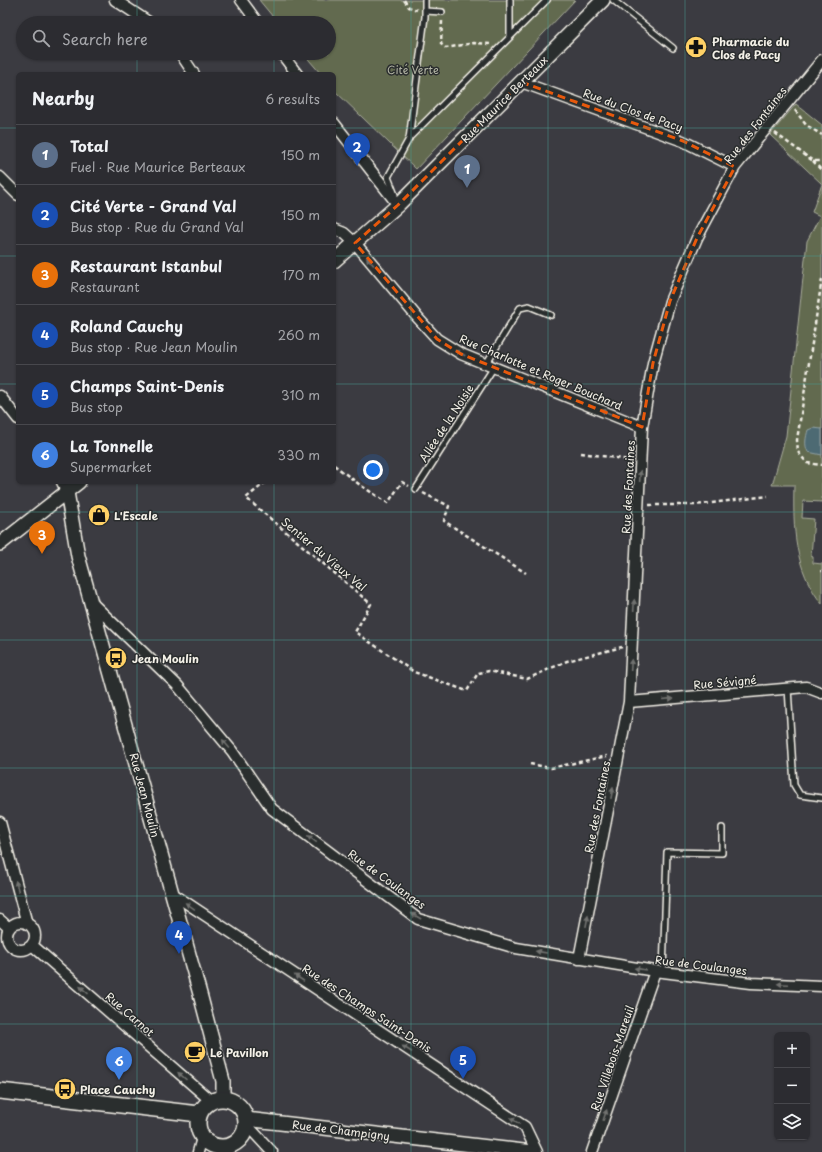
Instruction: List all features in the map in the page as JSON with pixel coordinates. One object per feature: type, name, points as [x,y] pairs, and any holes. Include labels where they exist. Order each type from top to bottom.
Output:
[{"type":"main road","points":[[0,1091],[199,1114]]},
{"type":"main road","points":[[217,1100],[237,1104],[242,1109],[247,1122],[237,1148],[220,1148],[207,1143],[200,1145],[198,1123],[199,1114],[206,1105],[217,1100]]},
{"type":"street","points":[[115,0],[139,16]]},
{"type":"street","name":"Rue Maurice Berteaux","points":[[336,259],[398,205],[603,0]]},
{"type":"street","points":[[245,2],[254,16]]},
{"type":"street","points":[[185,60],[193,72]]},
{"type":"street","points":[[286,60],[295,72]]},
{"type":"street","name":"Rue des Fontaines","points":[[579,959],[629,702],[642,427],[653,363],[670,301],[697,238],[735,167],[822,60]]},
{"type":"street","name":"Rue du Clos de Pacy","points":[[521,82],[683,141],[735,167]]},
{"type":"street","points":[[336,126],[398,205]]},
{"type":"street","points":[[0,176],[16,193]]},
{"type":"street","name":"Rue Charlotte et Roger Bouchard","points":[[336,230],[344,233],[355,243],[417,317],[438,339],[461,354],[642,427]]},
{"type":"street","points":[[0,396],[16,416]]},
{"type":"street","points":[[0,544],[64,487]]},
{"type":"street","name":"Rue Jean Moulin","points":[[64,487],[78,556],[173,894],[221,1074],[217,1100]]},
{"type":"street","name":"Rue de Coulanges","points":[[91,602],[177,685],[232,751],[272,809],[418,918],[516,948],[579,959],[659,972],[751,983],[822,986]]},
{"type":"street","name":"Rue Sévigné","points":[[629,702],[806,687],[822,692]]},
{"type":"street","points":[[0,822],[27,924]]},
{"type":"street","name":"Rue des Champs Saint-Denis","points":[[173,894],[525,1127],[537,1152]]},
{"type":"street","points":[[0,920],[9,928]]},
{"type":"street","points":[[20,922],[27,924],[34,931],[34,940],[32,945],[20,950],[5,944],[9,928],[20,922]]},
{"type":"street","name":"Rue Carnot","points":[[32,945],[217,1100]]},
{"type":"street","name":"Rue Villebois-Mareuil","points":[[592,1152],[659,972]]},
{"type":"street","points":[[247,1122],[272,1152]]},
{"type":"street","name":"Rue de Champigny","points":[[247,1122],[532,1152]]},
{"type":"lane","points":[[409,139],[425,11],[425,0]]},
{"type":"lane","points":[[510,0],[510,36]]},
{"type":"lane","points":[[398,205],[388,177],[409,139],[497,48],[547,0]]},
{"type":"lane","points":[[613,0],[673,48]]},
{"type":"lane","points":[[425,11],[442,12]]},
{"type":"lane","name":"Allée de la Noisie","points":[[416,489],[490,366],[520,308],[528,306],[551,315]]},
{"type":"lane","points":[[788,688],[794,785],[800,795],[822,798]]},
{"type":"lane","points":[[659,972],[667,852],[722,853],[722,828]]},
{"type":"path","points":[[404,0],[410,7],[425,11]]},
{"type":"path","points":[[442,12],[441,37],[443,47],[451,48],[481,42],[489,43],[497,48]]},
{"type":"path","points":[[789,101],[806,125],[822,135]]},
{"type":"path","points":[[767,127],[813,161],[822,171]]},
{"type":"path","points":[[813,161],[822,161]]},
{"type":"path","points":[[822,279],[797,440],[798,452],[807,463],[822,465]]},
{"type":"path","points":[[581,453],[641,461]]},
{"type":"path","points":[[336,467],[360,485],[388,503],[402,482],[449,506],[444,521],[526,573]]},
{"type":"path","name":"Sentier du Vieux Val","points":[[264,484],[246,498],[371,604],[355,632],[414,672],[467,691],[478,673],[489,671],[527,679],[567,661],[632,644]]},
{"type":"path","points":[[639,505],[694,505],[768,496]]},
{"type":"path","points":[[530,764],[551,768],[605,756],[619,756]]},
{"type":"highlighted area","points":[[521,82],[683,141],[735,167],[697,238],[670,301],[653,363],[642,427],[461,354],[437,339],[355,243],[398,205]]},
{"type":"green space","name":"Cité Verte","points":[[259,0],[575,0],[416,169],[336,92],[336,72],[319,72],[309,60],[336,60],[336,16],[272,16]]},
{"type":"green space","points":[[796,104],[822,125],[822,184],[770,135]]},
{"type":"green space","points":[[822,184],[822,502],[803,501],[802,518],[814,519],[811,556],[813,557],[813,563],[822,564],[822,604],[806,577],[797,548],[794,517],[794,485],[772,485],[786,436],[807,241],[820,216],[812,212]]},
{"type":"water","points":[[813,428],[822,429],[822,455],[808,452],[806,447],[808,430]]},
{"type":"place","name":"Pharmacie du Clos de Pacy","points":[[696,47]]},
{"type":"place","name":"Cité Verte - Grand Val","points":[[357,166]]},
{"type":"place","name":"Total","points":[[467,188]]},
{"type":"place","name":"L'Escale","points":[[99,515]]},
{"type":"place","name":"Restaurant Istanbul","points":[[42,554]]},
{"type":"place","name":"Jean Moulin","points":[[116,658]]},
{"type":"place","name":"Roland Cauchy","points":[[179,954]]},
{"type":"place","name":"Le Pavillon","points":[[195,1052]]},
{"type":"place","name":"Champs Saint-Denis","points":[[463,1079]]},
{"type":"place","name":"La Tonnelle","points":[[119,1080]]},
{"type":"place","name":"Place Cauchy","points":[[65,1089]]}]
